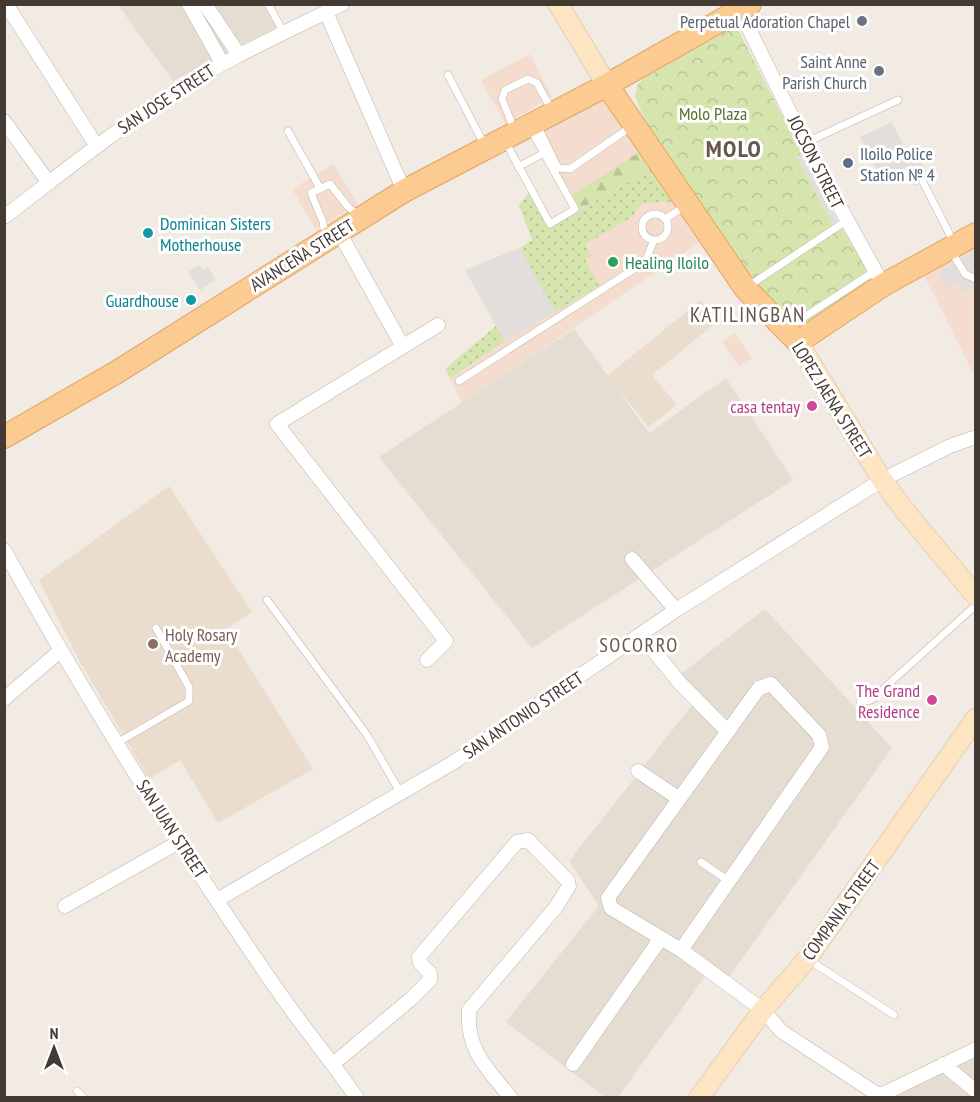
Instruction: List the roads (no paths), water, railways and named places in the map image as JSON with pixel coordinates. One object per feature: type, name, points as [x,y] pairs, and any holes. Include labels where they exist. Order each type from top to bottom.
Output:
[{"type":"main road","name":"AVANCEÑA STREET","points":[[4,437],[117,372],[404,191],[607,85],[742,6]]},
{"type":"main road","name":"LOPEZ JAENA STREET","points":[[607,85],[745,288],[791,336]]},
{"type":"main road","points":[[791,336],[879,278],[953,247],[975,234]]},
{"type":"street","points":[[6,4],[96,145]]},
{"type":"street","points":[[189,4],[222,63]]},
{"type":"street","points":[[205,4],[239,55]]},
{"type":"street","name":"SAN JOSE STREET","points":[[4,217],[96,145],[222,63],[342,4]]},
{"type":"street","points":[[558,4],[607,85]]},
{"type":"street","name":"JOCSON STREET","points":[[742,6],[805,143],[879,278]]},
{"type":"street","points":[[326,12],[404,191]]},
{"type":"street","points":[[4,121],[49,183]]},
{"type":"street","points":[[332,236],[403,347]]},
{"type":"street","points":[[427,660],[446,640],[277,424],[438,325]]},
{"type":"street","name":"LOPEZ JAENA STREET","points":[[791,336],[882,480],[905,512],[974,594]]},
{"type":"street","name":"SAN ANTONIO STREET","points":[[217,900],[454,762],[676,610],[882,480],[950,446],[975,437]]},
{"type":"street","name":"SAN JUAN STREET","points":[[4,550],[60,651],[179,842],[280,993],[357,1098]]},
{"type":"street","points":[[632,559],[676,610]]},
{"type":"street","points":[[641,635],[679,682],[727,731]]},
{"type":"street","points":[[4,699],[60,651]]},
{"type":"street","points":[[681,950],[822,747],[819,735],[771,684],[759,688],[678,798],[608,898],[611,908],[681,950],[763,1010],[781,1031],[877,1094],[883,1094],[975,1048]]},
{"type":"street","name":"COMPANIA STREET","points":[[699,1098],[763,1010],[807,959],[975,718]]},
{"type":"street","points":[[638,771],[678,798]]},
{"type":"street","points":[[333,1064],[412,998],[430,980],[430,973],[420,963],[419,957],[491,870],[517,842],[523,839],[568,881],[569,886],[556,907],[469,1010],[468,1024],[474,1052],[511,1098]]},
{"type":"street","points":[[64,906],[179,842]]},
{"type":"street","points":[[573,1065],[661,938]]},
{"type":"street","points":[[943,1064],[975,1091]]},
{"type":"lane","points":[[268,4],[284,33]]},
{"type":"lane","points":[[448,75],[520,130],[544,153],[575,209],[550,224],[518,167],[520,130],[537,83],[528,79],[504,90],[502,99],[520,130],[558,168],[570,169],[634,125]]},
{"type":"lane","points":[[805,143],[898,100]]},
{"type":"lane","points":[[288,131],[320,188]]},
{"type":"lane","points":[[518,167],[544,153]]},
{"type":"lane","points":[[923,182],[965,274],[975,279]]},
{"type":"lane","points":[[332,236],[310,196],[328,183],[333,185],[348,207],[362,218]]},
{"type":"lane","points":[[665,219],[688,205]]},
{"type":"lane","points":[[653,214],[665,219],[667,231],[662,238],[654,240],[643,234],[643,221],[653,214]]},
{"type":"lane","points":[[745,288],[846,221]]},
{"type":"lane","points":[[459,381],[645,262],[654,240]]},
{"type":"lane","points":[[860,702],[871,700],[974,594]]},
{"type":"lane","points":[[267,600],[347,707],[400,792]]},
{"type":"lane","points":[[117,743],[189,701],[189,687],[156,628]]},
{"type":"lane","points":[[701,862],[730,882]]},
{"type":"lane","points":[[807,959],[894,1015]]},
{"type":"lane","points":[[77,1091],[84,1098]]},
{"type":"water","points":[[734,141],[739,143],[741,148],[739,153],[734,155],[729,153],[727,148],[729,143]]},
{"type":"place","name":"Perpetual Adoration Chapel","points":[[862,21]]},
{"type":"place","name":"Saint Anne Parish Church","points":[[879,71]]},
{"type":"place","name":"Iloilo Police Station № 4","points":[[848,163]]},
{"type":"place","name":"Dominican Sisters Motherhouse","points":[[148,233]]},
{"type":"place","name":"Healing Iloilo","points":[[613,262]]},
{"type":"place","name":"Guardhouse","points":[[191,300]]},
{"type":"place","name":"casa tentay","points":[[812,406]]},
{"type":"place","name":"Holy Rosary Academy","points":[[153,644]]},
{"type":"place","name":"The Grand Residence","points":[[932,700]]},
{"type":"district","name":"MOLO","points":[[734,148]]},
{"type":"district","name":"KATILINGBAN","points":[[748,314]]},
{"type":"district","name":"SOCORRO","points":[[639,645]]},
{"type":"park label","name":"Molo Plaza","points":[[713,113]]}]
